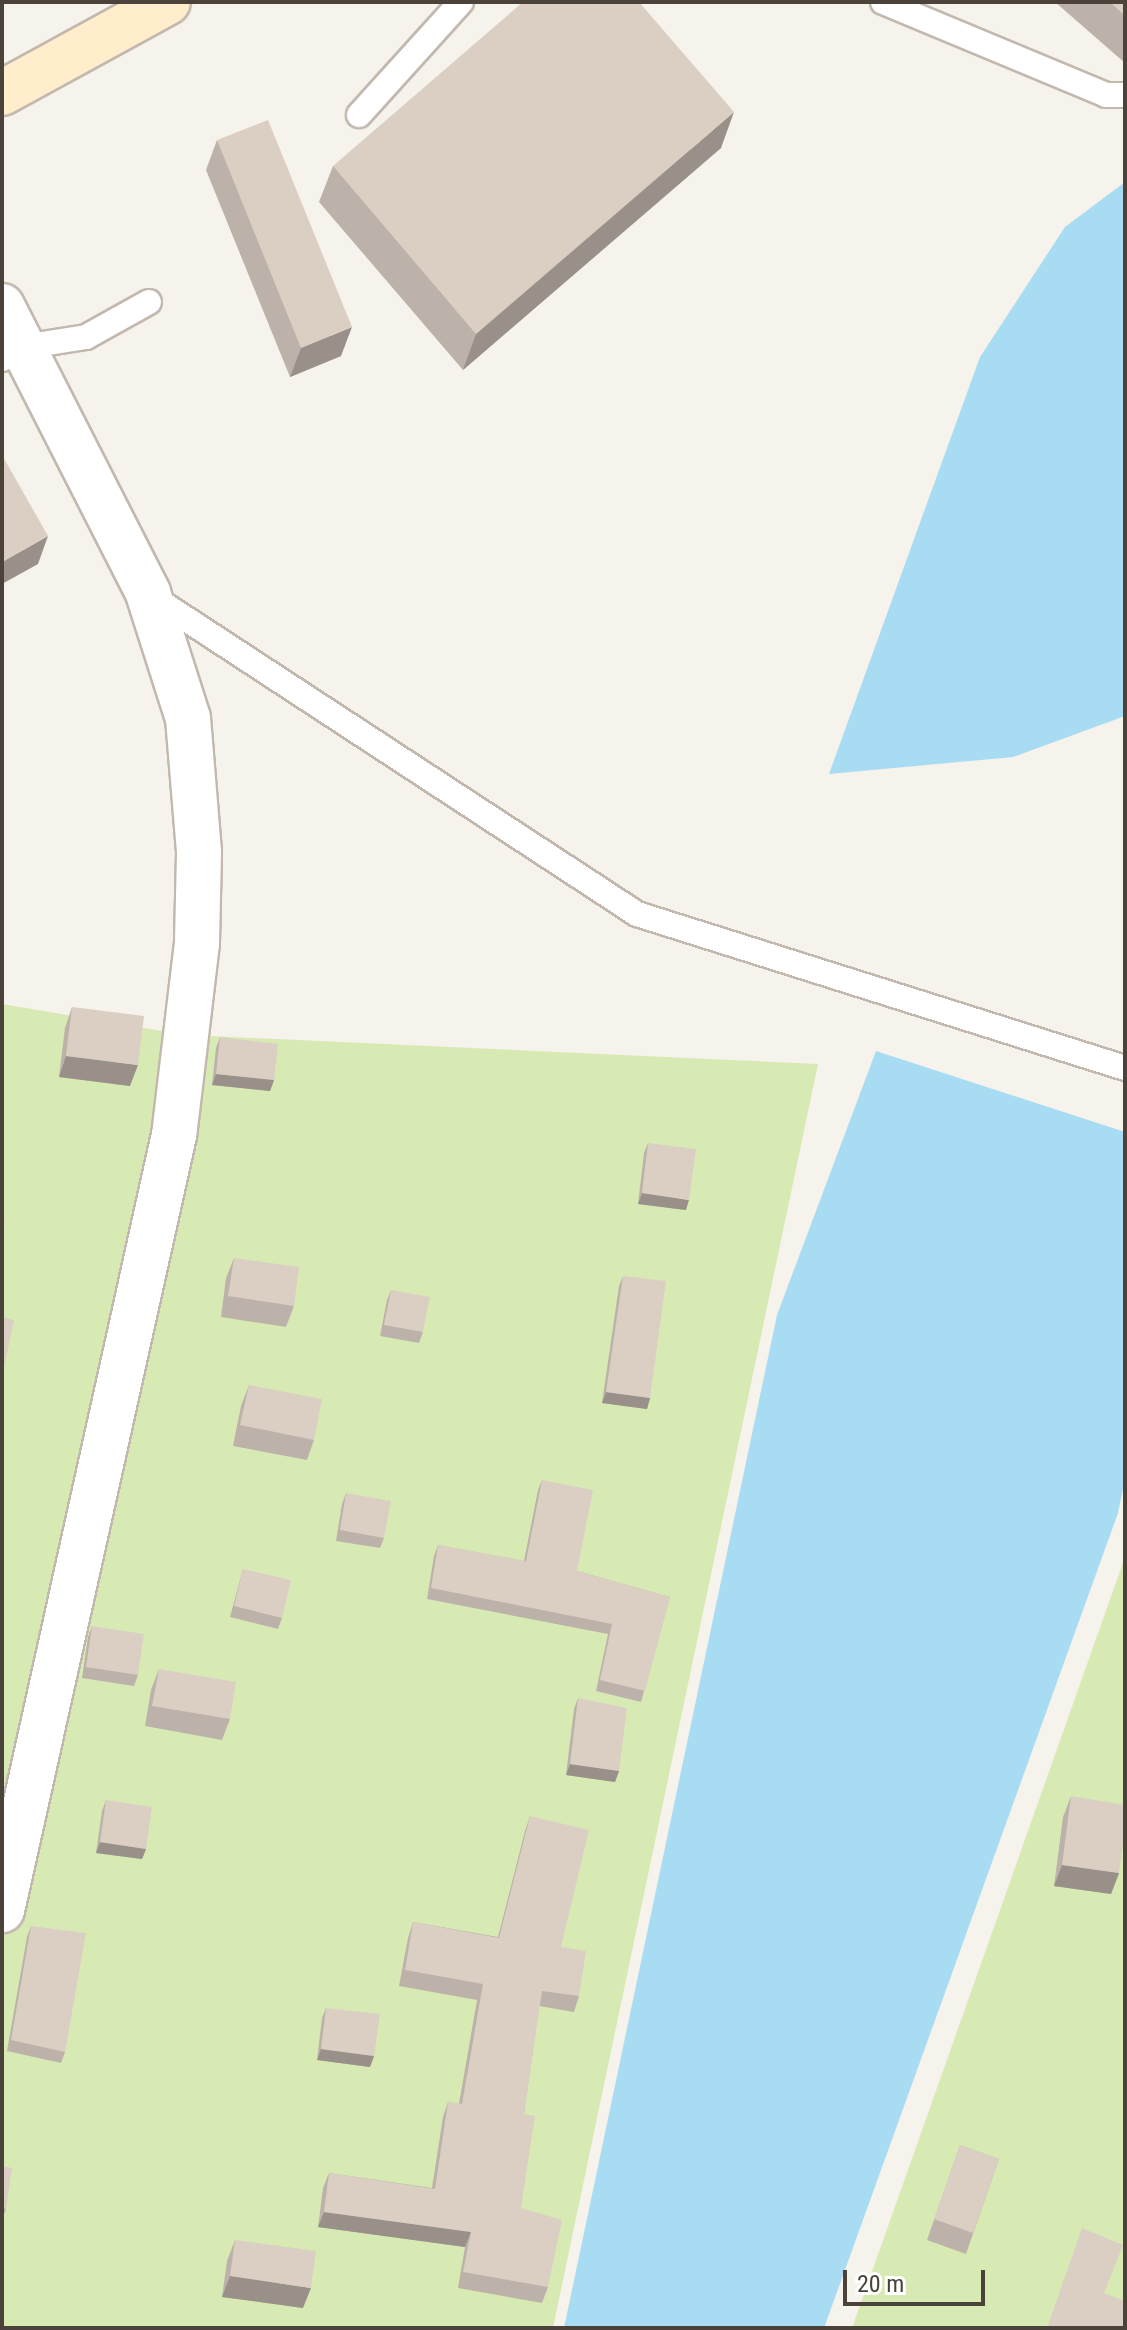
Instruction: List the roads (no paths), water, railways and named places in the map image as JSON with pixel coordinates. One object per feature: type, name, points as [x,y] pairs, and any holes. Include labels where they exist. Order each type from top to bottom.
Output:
[{"type":"street","points":[[2,93],[168,2]]},
{"type":"street","points":[[2,306],[13,353],[148,593],[188,718],[193,763],[197,943],[182,1087],[2,1910]]},
{"type":"lane","points":[[359,115],[461,2]]},
{"type":"lane","points":[[883,2],[1106,95],[1125,95]]},
{"type":"lane","points":[[13,353],[86,337],[149,302]]},
{"type":"lane","points":[[148,593],[637,914],[1125,1068]]},
{"type":"water","points":[[1125,182],[1125,716],[1013,757],[829,774],[980,357],[1065,227]]},
{"type":"water","points":[[876,1051],[1125,1132],[1125,1479],[1118,1513],[824,2328],[564,2328],[777,1315]]}]
